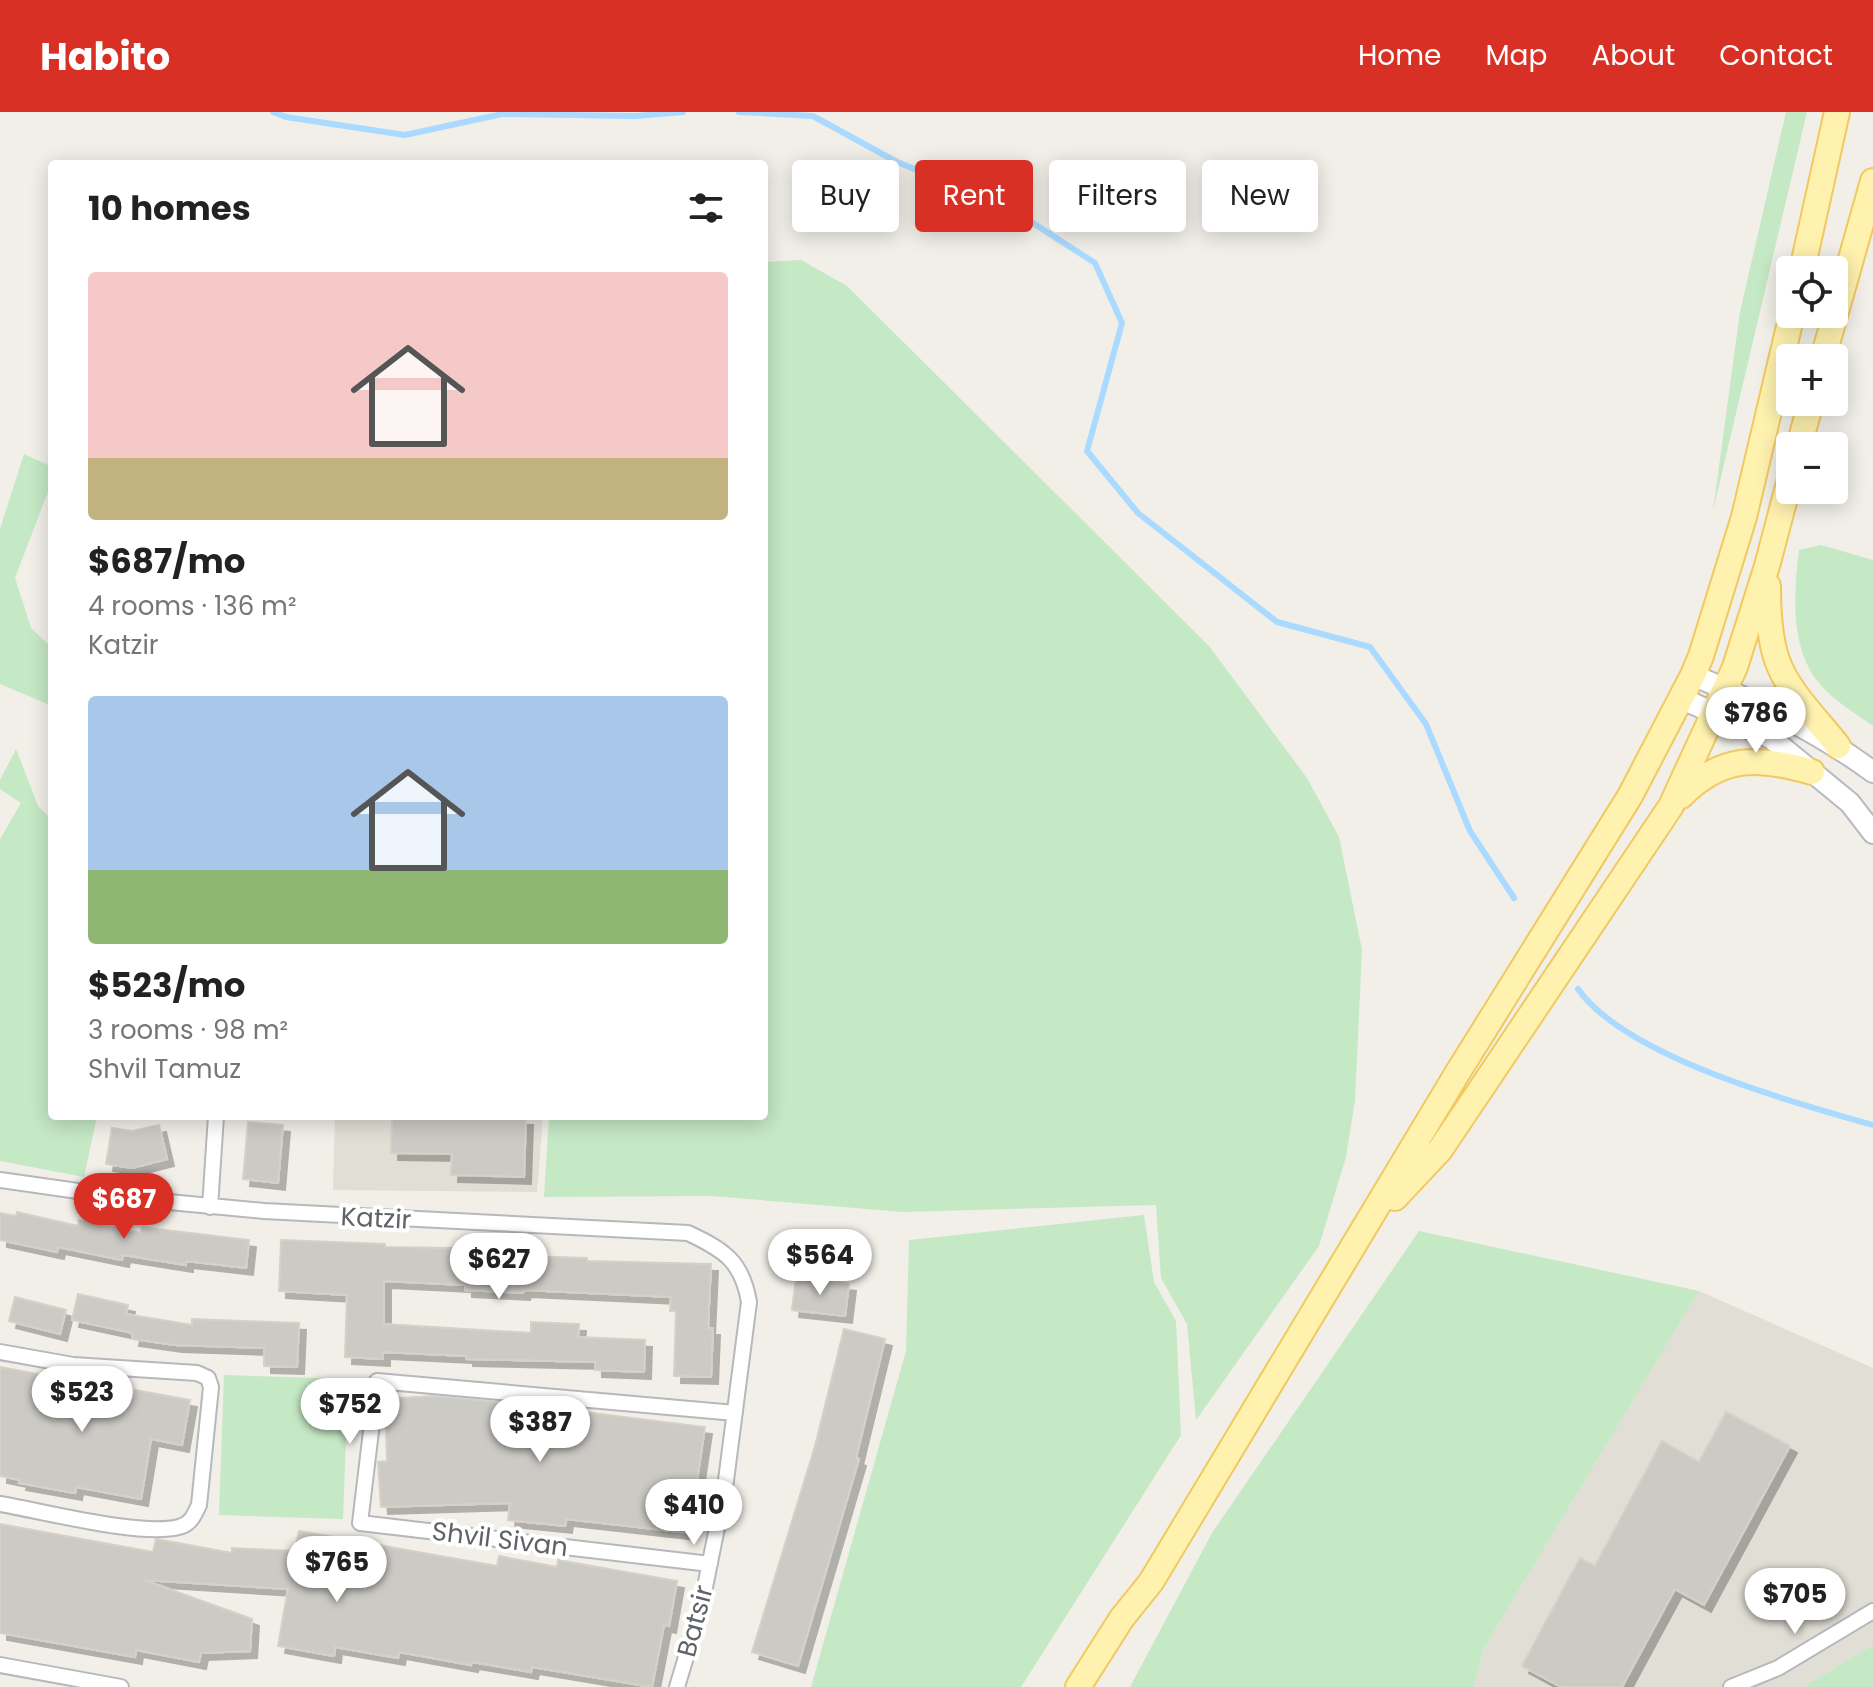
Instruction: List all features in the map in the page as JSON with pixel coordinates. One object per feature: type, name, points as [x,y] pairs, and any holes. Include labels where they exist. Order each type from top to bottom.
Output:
[{"type":"main road","points":[[1805,256],[1837,112]]},
{"type":"main road","points":[[1827,344],[1873,181]]},
{"type":"main road","points":[[1078,1687],[1122,1618],[1151,1582],[1458,1072],[1630,796],[1701,656],[1744,517],[1789,328]]},
{"type":"main road","points":[[1366,1229],[1440,1150],[1671,806],[1725,689],[1767,566],[1783,504]]},
{"type":"main road","points":[[1767,566],[1768,612],[1777,659],[1791,687],[1838,746]]},
{"type":"main road","points":[[1671,806],[1707,773],[1737,763],[1768,761],[1812,772]]},
{"type":"main road","points":[[1098,1687],[1134,1624],[1151,1582]]},
{"type":"street","points":[[1693,675],[1838,746],[1873,772]]},
{"type":"street","points":[[1680,698],[1771,738],[1850,803],[1873,833]]},
{"type":"street","points":[[210,1207],[216,1120]]},
{"type":"street","name":"Katzir","points":[[0,1180],[42,1188],[210,1207],[688,1233],[715,1246],[729,1257],[745,1279],[749,1302],[735,1413]]},
{"type":"street","points":[[0,1352],[73,1365],[197,1373],[208,1378],[211,1387],[199,1505],[192,1520],[180,1527],[140,1529],[0,1504]]},
{"type":"street","name":"Shvil Sivan","points":[[710,1564],[360,1523],[377,1381],[735,1413]]},
{"type":"street","name":"Batsir","points":[[677,1687],[701,1607],[725,1488],[735,1413]]},
{"type":"street","points":[[1731,1687],[1778,1668],[1873,1611]]},
{"type":"street","points":[[0,1665],[121,1687]]},
{"type":"shaded area","points":[[335,1120],[543,1120],[537,1192],[333,1190]]},
{"type":"shaded area","points":[[1699,1291],[1873,1368],[1873,1645],[1803,1687],[1473,1687],[1484,1648]]},
{"type":"green space","points":[[1786,112],[1807,112],[1713,511],[1740,312]]},
{"type":"green space","points":[[801,260],[847,286],[1209,646],[1307,778],[1339,837],[1362,950],[1355,1100],[1346,1157],[1319,1246],[1196,1420],[1187,1324],[1161,1278],[1156,1205],[903,1212],[712,1196],[544,1197],[549,1120],[768,1120],[768,262]]},
{"type":"green space","points":[[24,454],[48,465],[48,491],[15,578],[31,628],[48,644],[48,704],[0,684],[0,529]]},
{"type":"green space","points":[[1821,545],[1873,560],[1873,726],[1821,686],[1801,649],[1795,599],[1799,550]]},
{"type":"green space","points":[[16,749],[38,806],[48,816],[48,1120],[96,1120],[84,1177],[0,1161],[0,839],[21,803],[0,789],[0,780]]},
{"type":"green space","points":[[1144,1215],[1154,1282],[1176,1321],[1181,1435],[1021,1687],[811,1687],[906,1351],[909,1240]]},
{"type":"green space","points":[[1419,1231],[1699,1291],[1484,1648],[1473,1687],[1130,1687],[1212,1533]]},
{"type":"green space","points":[[224,1375],[348,1379],[343,1519],[219,1515]]},
{"type":"green space","points":[[1873,1645],[1873,1687],[1803,1687]]},
{"type":"building","points":[[392,1120],[526,1120],[524,1177],[451,1175],[452,1154],[391,1153]]},
{"type":"building","points":[[248,1122],[283,1125],[278,1183],[243,1179]]},
{"type":"building","points":[[159,1125],[167,1159],[132,1168],[106,1164],[112,1128],[132,1131]]},
{"type":"building","points":[[17,1212],[78,1226],[79,1220],[141,1233],[142,1227],[249,1240],[246,1268],[186,1261],[186,1265],[123,1255],[122,1260],[58,1247],[57,1252],[0,1240],[0,1213],[16,1216]]},
{"type":"building","points":[[281,1240],[385,1244],[385,1247],[525,1249],[525,1256],[587,1258],[587,1261],[711,1264],[708,1328],[713,1328],[711,1377],[674,1376],[676,1311],[670,1311],[671,1297],[465,1290],[465,1285],[384,1281],[384,1324],[531,1333],[531,1322],[579,1324],[578,1337],[645,1340],[644,1372],[595,1370],[595,1362],[466,1359],[466,1356],[383,1352],[383,1359],[345,1357],[347,1295],[279,1291]]},
{"type":"building","points":[[796,1278],[849,1284],[845,1316],[792,1310]]},
{"type":"building","points":[[78,1294],[128,1305],[126,1314],[192,1325],[192,1319],[299,1323],[297,1367],[264,1366],[264,1348],[175,1345],[132,1339],[133,1333],[72,1320]]},
{"type":"building","points":[[15,1297],[66,1310],[60,1334],[9,1321]]},
{"type":"building","points":[[844,1329],[885,1339],[856,1458],[859,1459],[798,1666],[752,1652],[815,1446]]},
{"type":"building","points":[[0,1367],[54,1377],[53,1382],[133,1397],[135,1390],[190,1400],[182,1445],[151,1439],[141,1499],[76,1487],[75,1493],[19,1483],[20,1480],[0,1476]]},
{"type":"building","points":[[433,1396],[508,1403],[509,1416],[583,1425],[585,1412],[705,1427],[689,1533],[566,1519],[565,1526],[508,1520],[510,1503],[381,1507],[378,1462],[387,1461],[385,1399]]},
{"type":"building","points":[[1726,1412],[1790,1446],[1704,1605],[1675,1589],[1622,1687],[1561,1687],[1522,1666],[1580,1558],[1595,1566],[1662,1441],[1699,1462]]},
{"type":"building","points":[[0,1524],[153,1552],[156,1539],[232,1553],[232,1548],[295,1551],[299,1531],[497,1566],[499,1556],[557,1567],[558,1560],[677,1581],[669,1626],[664,1625],[652,1687],[532,1667],[531,1672],[399,1652],[398,1658],[335,1647],[334,1656],[278,1646],[288,1589],[144,1580],[252,1619],[250,1651],[201,1653],[199,1662],[136,1650],[135,1657],[0,1633]]},
{"type":"waterway","points":[[273,112],[286,117],[405,135],[502,114],[636,116],[683,112]]},
{"type":"waterway","points":[[739,112],[813,116],[897,162],[1005,205],[1095,263],[1122,323],[1087,451],[1138,513],[1277,622],[1370,647],[1426,724],[1470,831],[1514,898]]},
{"type":"waterway","points":[[1578,989],[1601,1013],[1633,1036],[1672,1056],[1758,1090],[1873,1125]]}]
